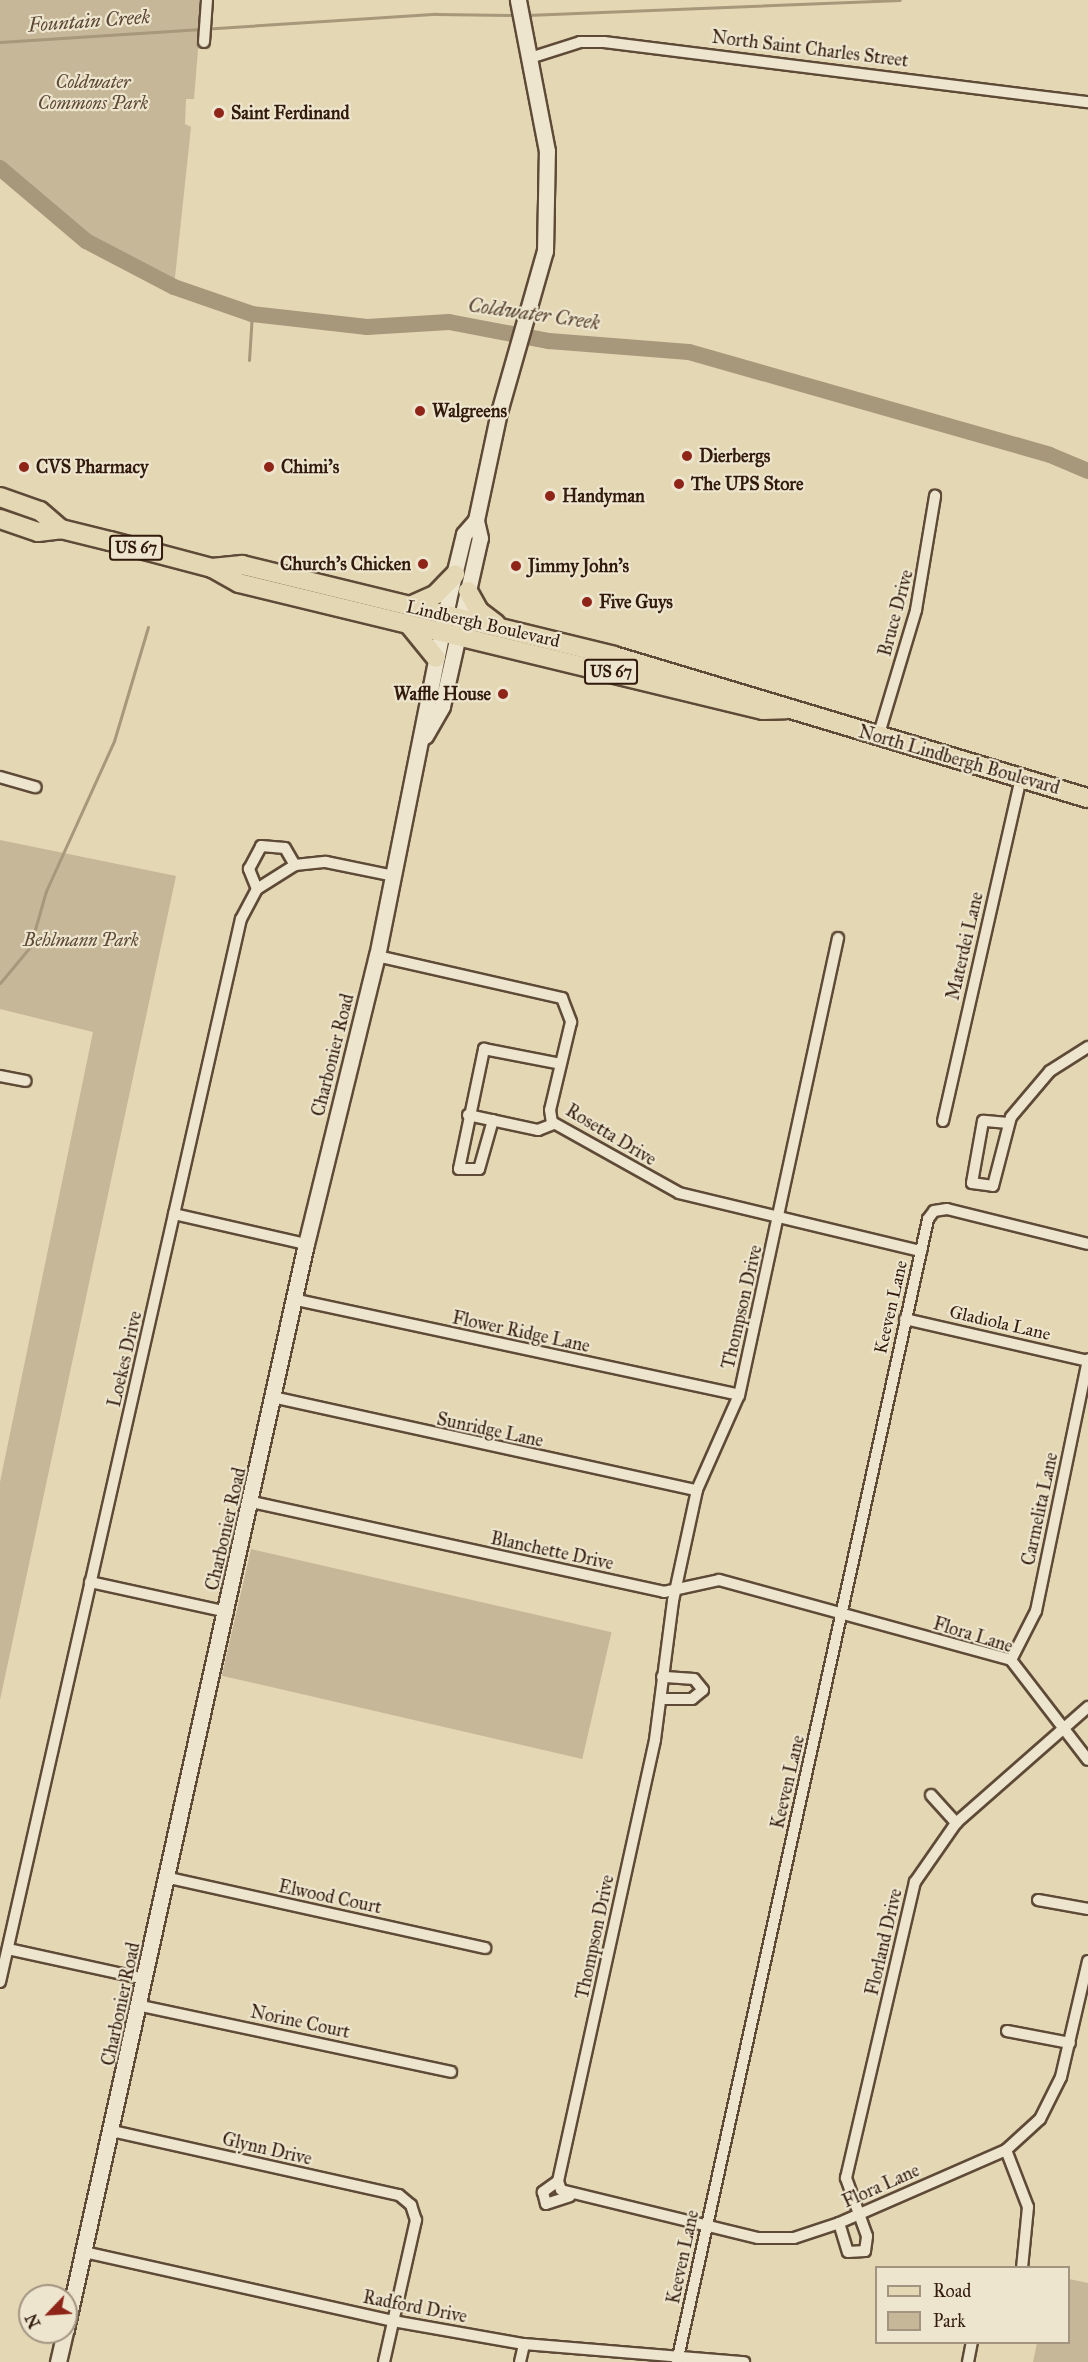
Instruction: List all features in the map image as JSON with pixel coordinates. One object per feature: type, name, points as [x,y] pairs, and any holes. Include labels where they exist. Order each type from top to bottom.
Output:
[{"type":"main road","points":[[452,625],[468,591],[480,538],[476,520],[516,355],[529,316],[545,251],[549,180],[518,1]]},
{"type":"main road","name":"Lindbergh Boulevard","points":[[0,497],[40,511],[61,530]]},
{"type":"main road","name":"Lindbergh Boulevard","points":[[0,519],[38,532],[61,530],[212,568],[242,565],[408,615],[763,710],[786,709]]},
{"type":"main road","points":[[452,625],[455,574],[464,534],[476,520]]},
{"type":"main road","points":[[436,658],[408,615],[435,595],[455,574]]},
{"type":"main road","points":[[468,591],[479,611],[500,627]]},
{"type":"main road","name":"Lindbergh Boulevard","points":[[452,625],[500,627],[756,694],[786,709],[830,722]]},
{"type":"main road","name":"Charbonier Road","points":[[77,2284],[276,1398],[297,1300],[306,1244],[377,956],[423,738],[436,658],[452,625]]},
{"type":"main road","name":"Charbonier Road","points":[[423,738],[442,706],[452,625]]},
{"type":"main road","name":"North Lindbergh Boulevard","points":[[830,722],[1088,798]]},
{"type":"main road","name":"Charbonier Road","points":[[58,2362],[62,2344]]},
{"type":"street","points":[[204,42],[207,0]]},
{"type":"street","name":"North Saint Charles Street","points":[[528,53],[580,42],[604,42],[1088,102]]},
{"type":"street","name":"Bruce Drive","points":[[878,737],[916,610],[935,496]]},
{"type":"street","points":[[0,777],[36,787]]},
{"type":"street","name":"Materdei Lane","points":[[943,1121],[1022,778]]},
{"type":"street","points":[[258,889],[249,869],[261,846],[285,848],[295,866]]},
{"type":"street","name":"Loekes Drive","points":[[0,1982],[241,919],[258,889],[295,866],[326,862],[394,876]]},
{"type":"street","name":"Thompson Drive","points":[[563,2189],[661,1699],[662,1677],[676,1587],[697,1491],[739,1395],[780,1216],[838,938]]},
{"type":"street","name":"Rosetta Drive","points":[[377,956],[562,998],[571,1022],[549,1110],[554,1124],[679,1193],[921,1251]]},
{"type":"street","points":[[1008,1123],[983,1120],[972,1183],[993,1186],[1008,1123],[1050,1071],[1088,1047]]},
{"type":"street","points":[[493,1120],[478,1169],[465,1173],[456,1166],[484,1049],[561,1064]]},
{"type":"street","points":[[0,1076],[26,1082]]},
{"type":"street","points":[[468,1115],[538,1130],[554,1124]]},
{"type":"street","name":"Keeven Lane","points":[[677,2358],[921,1251],[934,1211],[948,1209],[1088,1244]]},
{"type":"street","points":[[174,1214],[306,1244]]},
{"type":"street","name":"Flower Ridge Lane","points":[[297,1300],[739,1395]]},
{"type":"street","name":"Gladiola Lane","points":[[906,1318],[1088,1360]]},
{"type":"street","name":"Carmelita Lane","points":[[1011,1660],[1035,1611],[1088,1360]]},
{"type":"street","name":"Sunridge Lane","points":[[276,1398],[697,1491]]},
{"type":"street","name":"Blanchette Drive","points":[[252,1502],[664,1592],[676,1587],[719,1580],[843,1611]]},
{"type":"street","points":[[90,1582],[228,1612]]},
{"type":"street","name":"Flora Lane","points":[[843,1611],[1011,1660],[1066,1726],[1088,1760]]},
{"type":"street","points":[[661,1699],[692,1699],[703,1690],[694,1679],[662,1677]]},
{"type":"street","name":"Florland Drive","points":[[839,2223],[848,2252],[861,2255],[868,2242],[855,2215],[846,2178],[915,1882],[956,1823],[1088,1707]]},
{"type":"street","points":[[931,1796],[956,1823]]},
{"type":"street","name":"Elwood Court","points":[[169,1878],[485,1948]]},
{"type":"street","points":[[1038,1900],[1088,1909]]},
{"type":"street","points":[[8,1949],[146,1979]]},
{"type":"street","name":"Flora Lane","points":[[563,2189],[706,2227],[777,2239],[839,2223],[1006,2150],[1048,2107],[1070,2043],[1088,1961]]},
{"type":"street","name":"Norine Court","points":[[141,2006],[451,2072]]},
{"type":"street","points":[[1007,2031],[1070,2043]]},
{"type":"street","name":"Glynn Drive","points":[[112,2132],[399,2195],[411,2205],[416,2220],[393,2321]]},
{"type":"street","points":[[1006,2150],[1028,2207],[1022,2266]]},
{"type":"street","name":"Radford Drive","points":[[84,2252],[393,2321],[524,2344],[744,2362]]},
{"type":"street","points":[[384,2362],[393,2321]]},
{"type":"street","points":[[520,2362],[524,2344]]},
{"type":"street","points":[[968,2362],[972,2344]]},
{"type":"green space","name":"Coldwater Commons Park","points":[[0,0],[202,0],[194,99],[186,99],[185,124],[191,127],[174,287],[86,241],[0,168]]},
{"type":"green space","name":"Behlmann Park","points":[[0,840],[176,876],[0,1700],[0,1482],[93,1032],[0,1009]]},
{"type":"green space","points":[[251,1549],[612,1632],[582,1759],[222,1676]]},
{"type":"green space","points":[[1070,2279],[1088,2283],[1088,2362],[1033,2362],[1037,2344],[1070,2344]]},
{"type":"waterway","name":"Fountain Creek","points":[[527,15],[900,0]]},
{"type":"waterway","name":"Fountain Creek","points":[[0,42],[436,14],[514,15]]},
{"type":"waterway","name":"Coldwater Creek","points":[[0,168],[86,241],[174,287],[252,314],[367,327],[449,322],[549,341],[689,352],[1050,455],[1088,471]]},
{"type":"waterway","points":[[249,360],[252,314]]},
{"type":"waterway","points":[[0,983],[30,947],[46,891],[114,741],[148,627]]},
{"type":"place","name":"Saint Ferdinand","points":[[219,113]]},
{"type":"place","name":"Walgreens","points":[[420,411]]},
{"type":"place","name":"Dierbergs","points":[[687,456]]},
{"type":"place","name":"CVS Pharmacy","points":[[24,467]]},
{"type":"place","name":"Chimi's","points":[[269,467]]},
{"type":"place","name":"The UPS Store","points":[[679,484]]},
{"type":"place","name":"Handyman","points":[[550,496]]},
{"type":"place","name":"Church's Chicken","points":[[423,564]]},
{"type":"place","name":"Jimmy John's","points":[[516,566]]},
{"type":"place","name":"Five Guys","points":[[587,602]]},
{"type":"place","name":"Waffle House","points":[[503,694]]}]
